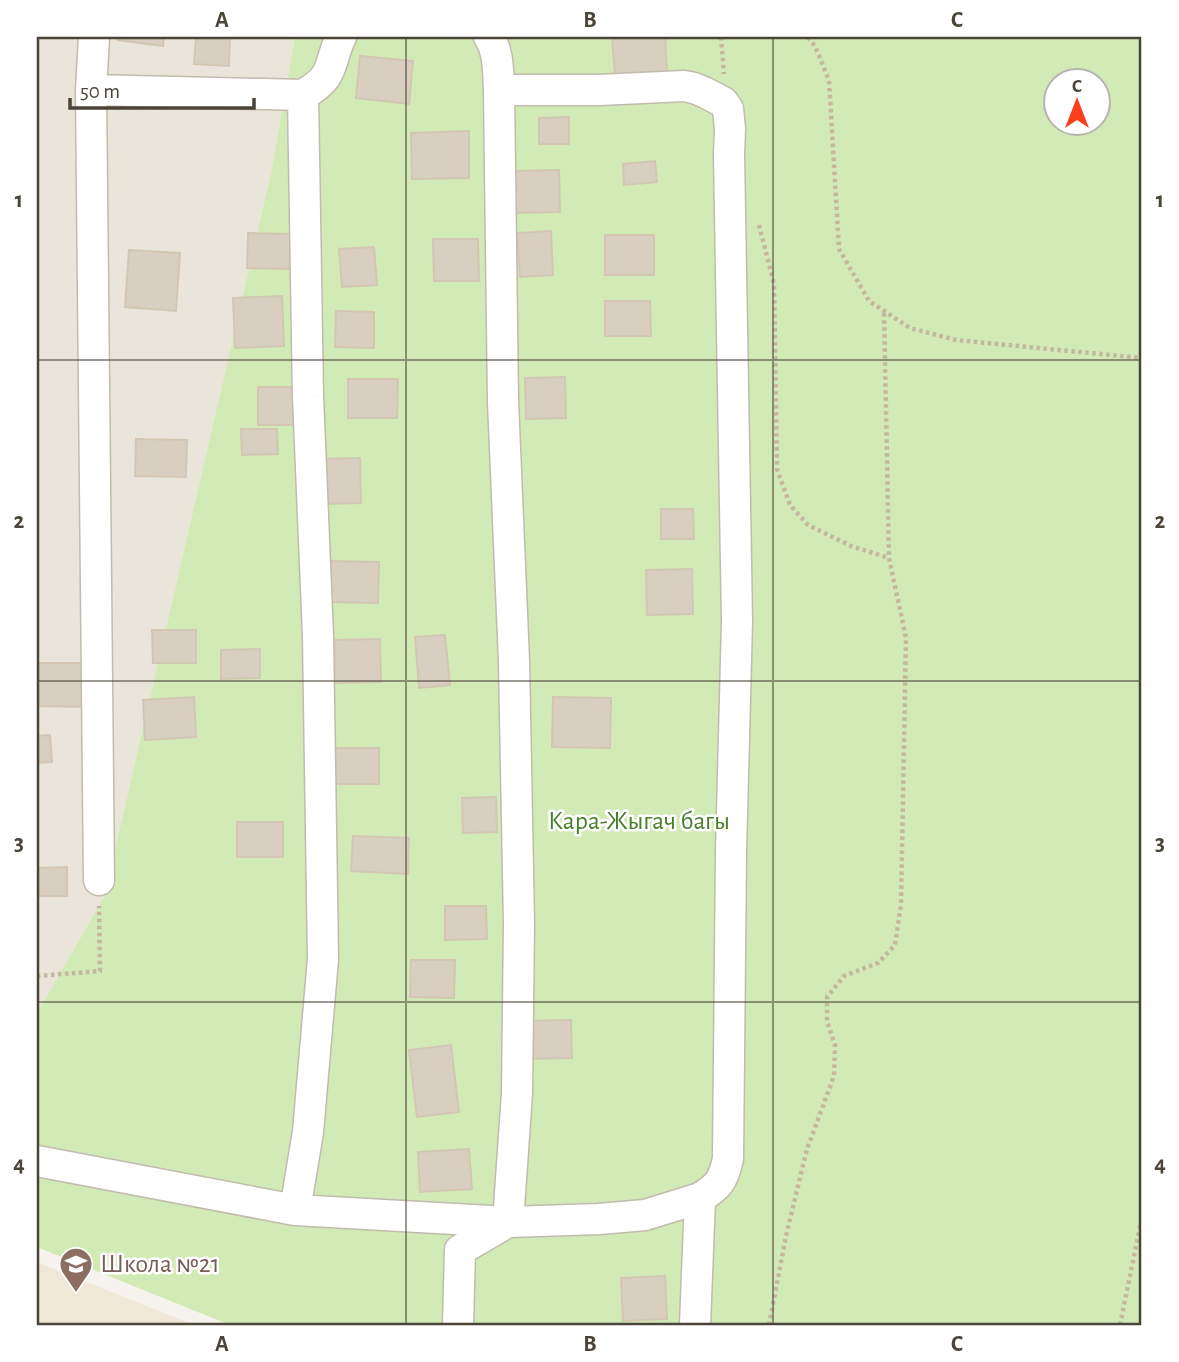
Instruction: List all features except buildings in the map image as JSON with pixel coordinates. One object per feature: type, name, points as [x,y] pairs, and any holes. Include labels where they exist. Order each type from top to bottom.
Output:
[{"type":"street","points":[[94,37],[91,90],[99,880]]},
{"type":"street","points":[[91,90],[303,95],[325,80],[341,37]]},
{"type":"street","points":[[489,37],[497,58],[499,90],[503,401],[514,662],[519,924],[517,1093],[508,1222]]},
{"type":"street","points":[[37,1161],[295,1209],[508,1222],[645,1215],[700,1198],[716,1188],[724,1175],[728,1159],[731,852],[737,621],[728,109],[723,102],[706,93],[684,86],[599,90],[499,90]]},
{"type":"street","points":[[295,1209],[308,1132],[323,959],[318,650],[308,396],[303,95]]},
{"type":"street","points":[[695,1325],[700,1198]]},
{"type":"street","points":[[458,1325],[460,1250],[508,1222]]},
{"type":"path","points":[[721,37],[726,86]]},
{"type":"path","points":[[808,37],[815,46],[829,80],[839,249],[869,301],[911,328],[956,340],[1142,358]]},
{"type":"path","points":[[759,222],[774,284],[777,469],[790,505],[808,525],[851,546],[889,558]]},
{"type":"path","points":[[768,1325],[807,1149],[834,1076],[835,1045],[827,1021],[827,997],[844,976],[878,963],[895,945],[901,904],[906,638],[889,558],[884,311]]},
{"type":"path","points":[[37,976],[100,971],[99,880]]},
{"type":"path","points":[[1120,1325],[1142,1217]]},
{"type":"shaded area","points":[[37,37],[295,37],[271,173],[104,897],[37,1013]]},
{"type":"shaded area","name":"Школа №21","points":[[37,1262],[194,1325],[37,1325]]},
{"type":"green space","name":"Кара-Жыгач багы","points":[[295,37],[1142,37],[1142,1325],[230,1325],[37,1247],[37,1013],[104,897],[271,173]]},
{"type":"place","name":"Школа №21","points":[[76,1294]]}]
